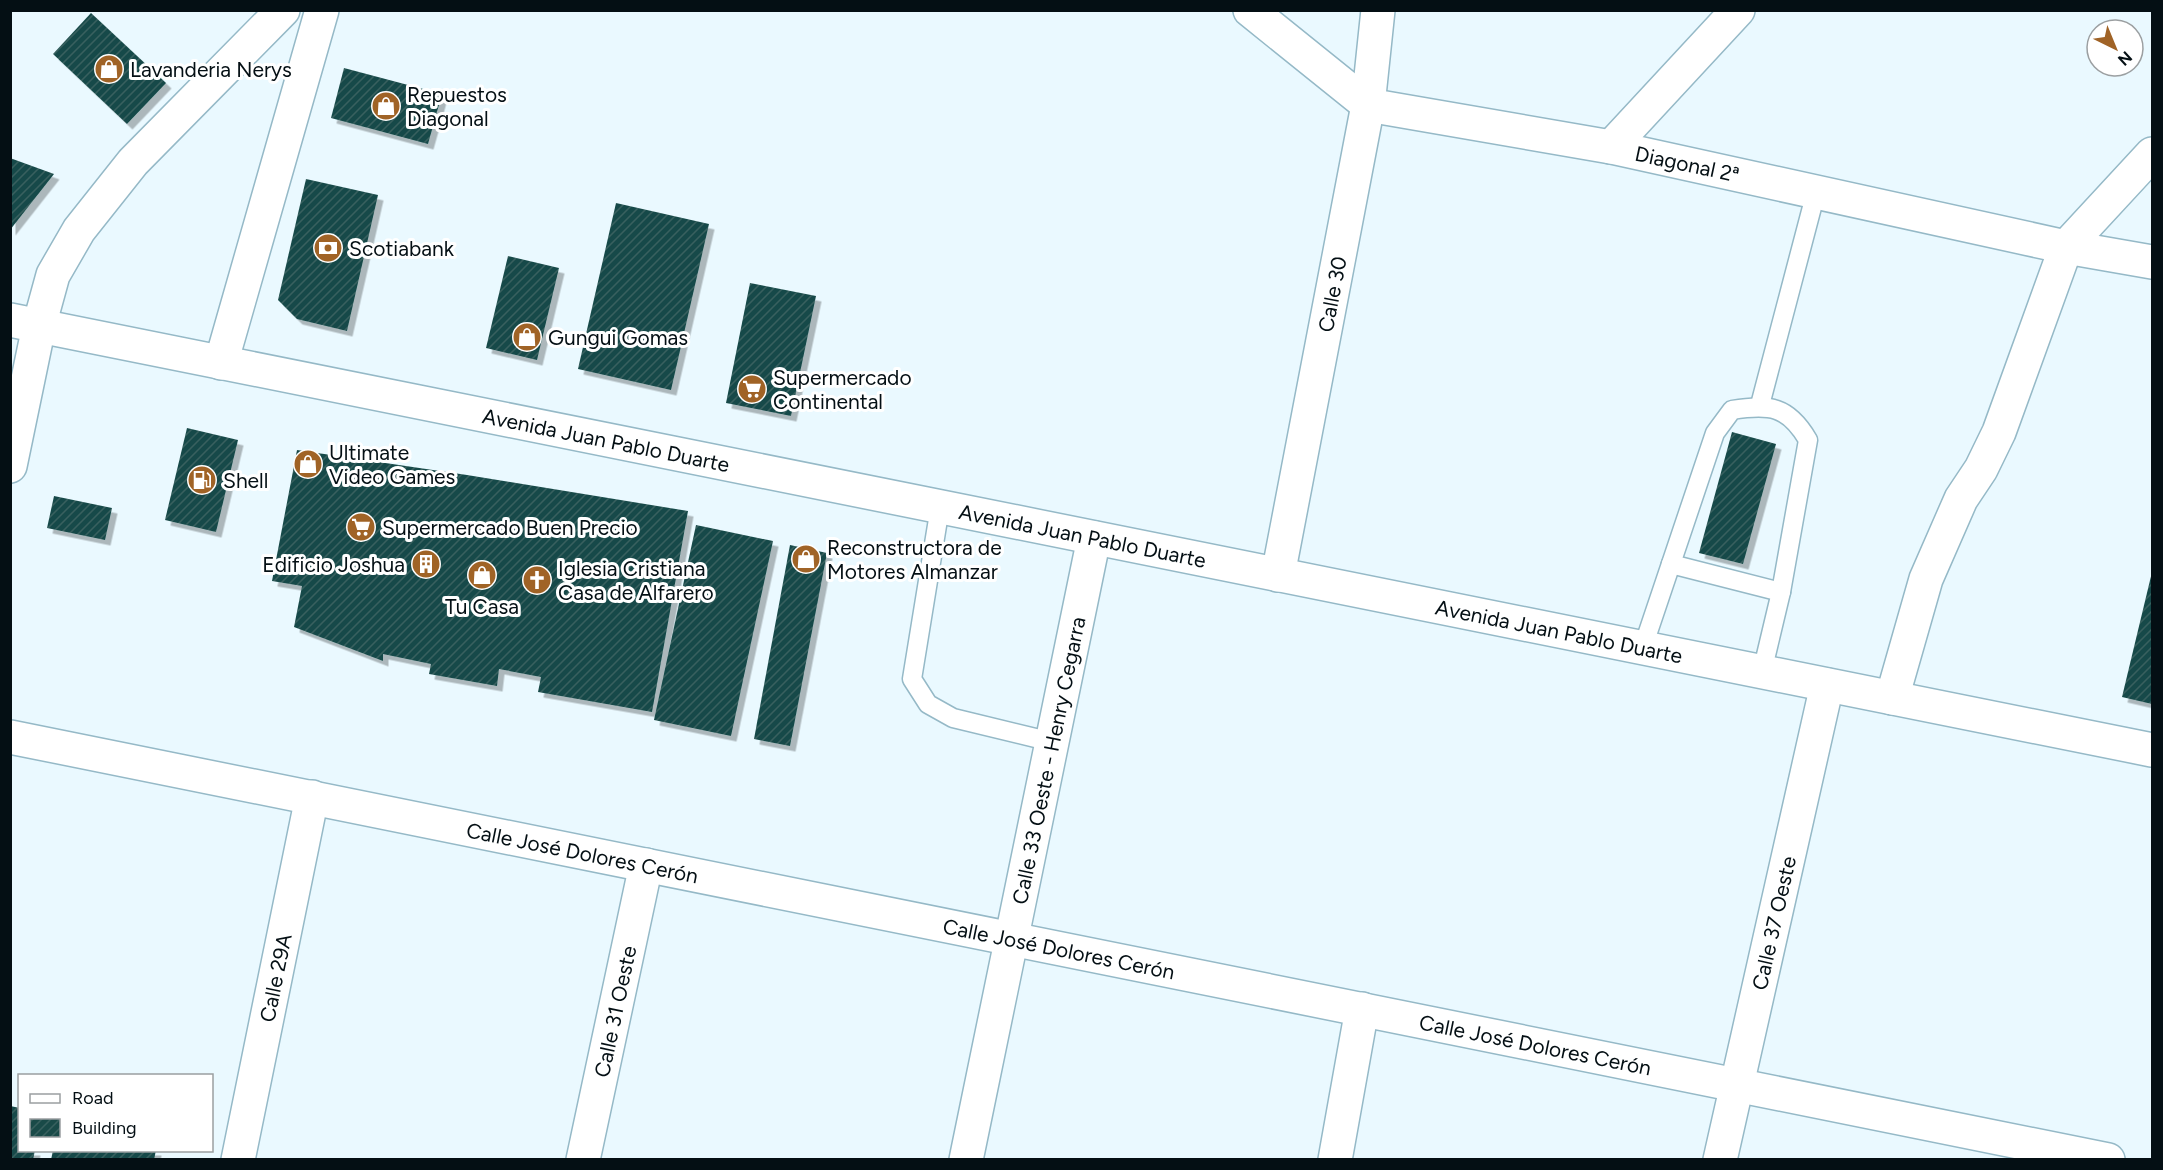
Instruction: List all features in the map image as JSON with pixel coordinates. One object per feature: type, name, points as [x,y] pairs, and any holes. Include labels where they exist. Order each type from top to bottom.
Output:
[{"type":"street","points":[[10,465],[25,323],[79,230],[133,162],[283,10]]},
{"type":"street","points":[[221,363],[322,10]]},
{"type":"street","name":"Diagonal 2ª","points":[[1250,10],[1368,105],[1611,147],[2066,247],[2152,262]]},
{"type":"street","name":"Calle 30","points":[[1278,575],[1368,105],[1378,10]]},
{"type":"street","points":[[1611,147],[1738,10]]},
{"type":"street","points":[[1892,698],[1926,579],[1961,499],[1981,469],[1999,432],[2066,247],[2152,154]]},
{"type":"street","name":"Avenida Juan Pablo Duarte","points":[[25,323],[2152,750]]},
{"type":"street","name":"Calle 33 Oeste - Henry Cegarra","points":[[966,1160],[1094,538]]},
{"type":"street","name":"Calle 37 Oeste","points":[[1719,1160],[1827,685]]},
{"type":"street","name":"Calle José Dolores Cerón","points":[[10,736],[2093,1158]]},
{"type":"street","name":"Calle 29A","points":[[238,1160],[312,797]]},
{"type":"street","name":"Calle 31 Oeste","points":[[583,1160],[646,865]]},
{"type":"street","points":[[1335,1160],[1362,1009]]},
{"type":"lane","points":[[1760,405],[1816,192]]},
{"type":"lane","points":[[1643,647],[1715,433],[1732,410],[1760,405],[1783,411],[1798,423],[1808,440],[1781,592],[1762,672]]},
{"type":"lane","points":[[940,507],[912,679],[928,704],[953,718],[1052,742]]},
{"type":"lane","points":[[1671,564],[1781,592]]},
{"type":"building","name":"Lavanderia Nerys","points":[[91,13],[166,83],[127,124],[53,54]]},
{"type":"building","name":"Repuestos Diagonal","points":[[344,68],[442,94],[428,144],[331,118]]},
{"type":"building","points":[[10,158],[54,174],[10,230]]},
{"type":"building","name":"Scotiabank","points":[[306,179],[378,195],[347,331],[297,319],[278,300]]},
{"type":"building","points":[[616,203],[709,224],[671,390],[578,369]]},
{"type":"building","points":[[508,256],[559,268],[537,360],[486,348]]},
{"type":"building","points":[[750,283],[816,296],[791,416],[726,403]]},
{"type":"building","name":"Shell","points":[[187,428],[238,440],[216,532],[165,520]]},
{"type":"building","points":[[1732,432],[1776,444],[1743,564],[1699,553]]},
{"type":"building","points":[[297,450],[688,511],[652,712],[538,692],[541,677],[499,669],[497,686],[429,674],[431,664],[383,654],[383,661],[294,627],[302,586],[272,581]]},
{"type":"building","points":[[54,496],[112,508],[105,540],[47,528]]},
{"type":"building","points":[[696,525],[773,541],[731,736],[654,720]]},
{"type":"building","points":[[790,545],[827,553],[790,746],[754,739]]},
{"type":"building","points":[[2152,572],[2152,704],[2122,697]]},
{"type":"building","points":[[10,1106],[18,1108],[18,1152],[35,1152],[33,1160],[10,1160]]},
{"type":"building","points":[[53,1152],[156,1152],[154,1160],[51,1160]]},
{"type":"place","name":"Lavanderia Nerys","points":[[109,69]]},
{"type":"place","name":"Repuestos Diagonal","points":[[386,106]]},
{"type":"place","name":"Scotiabank","points":[[328,248]]},
{"type":"place","name":"Gungui Gomas","points":[[527,337]]},
{"type":"place","name":"Supermercado Continental","points":[[752,389]]},
{"type":"place","name":"Ultimate Video Games","points":[[308,464]]},
{"type":"place","name":"Shell","points":[[202,480]]},
{"type":"place","name":"Supermercado Buen Precio","points":[[361,527]]},
{"type":"place","name":"Reconstructora de Motores Almanzar","points":[[806,559]]},
{"type":"place","name":"Edificio Joshua","points":[[426,564]]},
{"type":"place","name":"Tu Casa","points":[[482,575]]},
{"type":"place","name":"Iglesia Cristiana Casa de Alfarero","points":[[537,580]]}]
